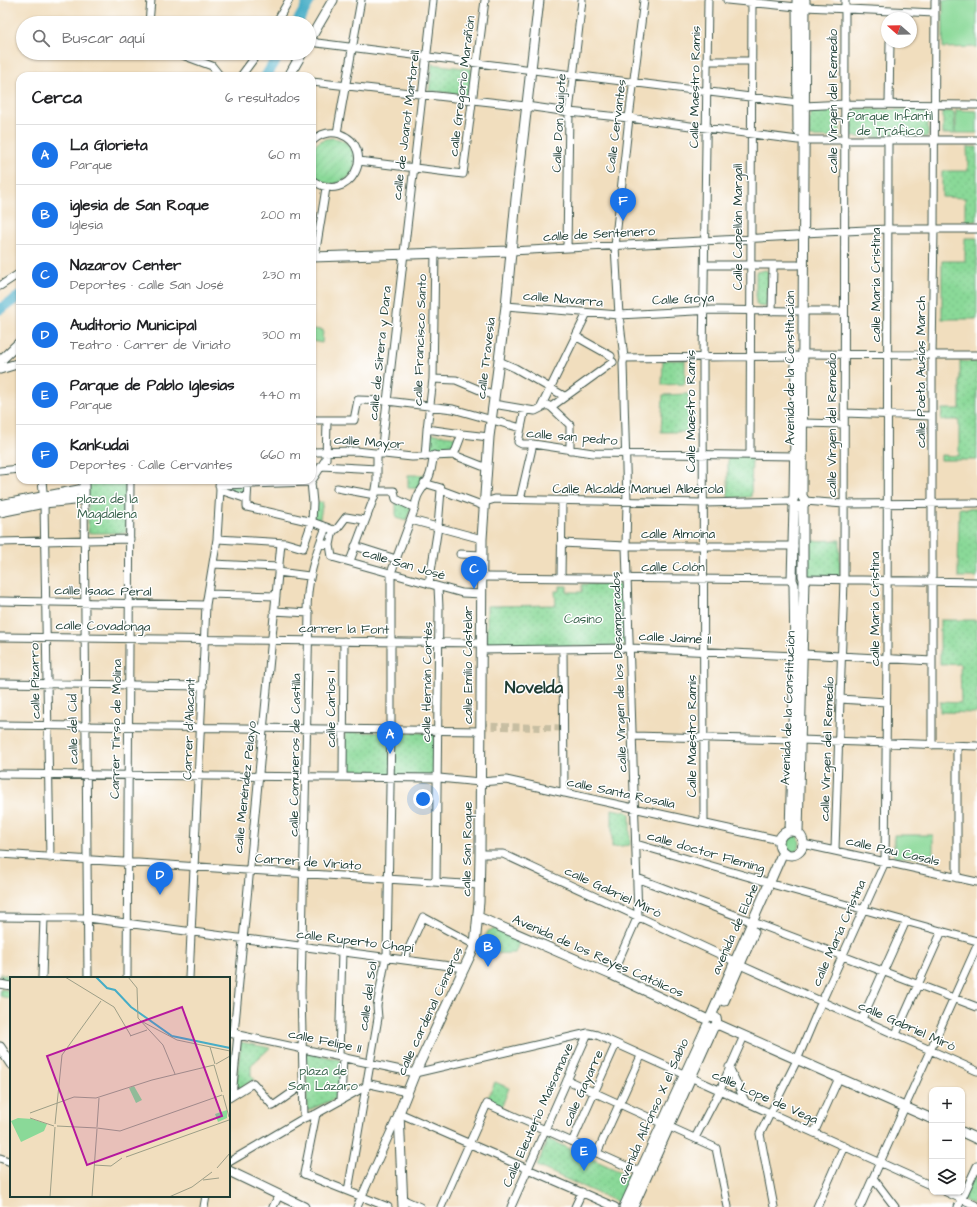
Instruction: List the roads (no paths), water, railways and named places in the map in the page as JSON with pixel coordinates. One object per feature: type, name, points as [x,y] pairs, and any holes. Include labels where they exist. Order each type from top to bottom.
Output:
[{"type":"street","points":[[150,16],[151,0]]},
{"type":"street","points":[[280,16],[289,0]]},
{"type":"street","points":[[316,30],[333,0]]},
{"type":"street","points":[[337,133],[361,0]]},
{"type":"street","name":"calle de Joanot Martorell","points":[[403,253],[433,0]]},
{"type":"street","name":"calle Gregorio Marañón","points":[[412,168],[463,174],[485,0]]},
{"type":"street","name":"calle Travesía","points":[[486,484],[489,437],[506,306],[530,68],[539,0]]},
{"type":"street","name":"Calle Don Quijote","points":[[567,248],[569,112],[582,0]]},
{"type":"street","name":"Calle Cervantes","points":[[623,358],[615,246],[628,118],[644,0]]},
{"type":"street","name":"Calle Maestro Ramis","points":[[704,823],[703,357],[706,265],[708,0]]},
{"type":"street","points":[[727,0],[801,4],[881,14]]},
{"type":"street","name":"calle Virgen del Remedio","points":[[835,850],[844,580],[845,0]]},
{"type":"street","name":"calle Poeta Ausías March","points":[[932,745],[932,355],[935,0]]},
{"type":"street","name":"Calle Capellán Margall","points":[[750,455],[749,356],[751,266],[752,2]]},
{"type":"street","name":"Avenida de la Constitución","points":[[794,832],[799,655],[798,501],[796,456],[800,311],[801,4]]},
{"type":"street","points":[[917,14],[935,14]]},
{"type":"street","points":[[316,43],[476,63],[530,68],[801,105],[977,104]]},
{"type":"street","points":[[889,104],[890,48]]},
{"type":"street","points":[[196,60],[212,66],[217,72]]},
{"type":"street","points":[[244,72],[253,60]]},
{"type":"street","points":[[291,72],[298,60]]},
{"type":"street","points":[[707,61],[752,61]]},
{"type":"street","points":[[316,82],[628,118],[801,140],[977,140]]},
{"type":"street","points":[[316,137],[327,133],[337,133],[350,140],[358,154],[359,161],[357,171],[352,179],[344,185],[336,188],[326,188],[316,182]]},
{"type":"street","name":"calle María Cristina","points":[[774,1207],[760,1134],[797,1060],[884,862],[887,658],[888,140]]},
{"type":"street","points":[[359,161],[412,168]]},
{"type":"street","points":[[316,245],[326,188]]},
{"type":"street","name":"calle de Sentenero","points":[[316,256],[511,251],[706,242],[888,229],[977,229]]},
{"type":"street","name":"Avenida de la Constitución","points":[[800,236],[797,265],[800,311]]},
{"type":"street","name":"calle Francisco Santo","points":[[424,457],[433,379],[435,252]]},
{"type":"street","name":"calle de Sirera y Dara","points":[[376,493],[377,469],[387,401],[403,253]]},
{"type":"street","points":[[706,265],[797,265]]},
{"type":"street","points":[[772,311],[773,266]]},
{"type":"street","points":[[0,286],[16,276]]},
{"type":"street","name":"calle Navarra","points":[[506,306],[587,314],[619,315]]},
{"type":"street","name":"Calle Goya","points":[[619,315],[705,310],[844,311]]},
{"type":"street","points":[[541,407],[577,338],[587,314]]},
{"type":"street","points":[[577,338],[612,359],[615,364],[623,358],[844,354],[977,355]]},
{"type":"street","points":[[0,361],[16,347]]},
{"type":"street","points":[[551,407],[612,359],[615,352],[623,358]]},
{"type":"street","name":"Avenida de la Constitución","points":[[798,580],[794,546],[803,423],[799,355]]},
{"type":"street","name":"calle Virgen de los Desamparados","points":[[612,975],[638,916],[626,546],[627,502],[623,358]]},
{"type":"street","points":[[499,361],[515,368],[564,396]]},
{"type":"street","points":[[0,369],[16,363]]},
{"type":"street","points":[[433,379],[456,380],[494,400],[535,412],[541,407],[547,405],[551,407],[570,425],[570,450]]},
{"type":"street","points":[[316,420],[354,420],[358,400],[387,401],[453,409],[521,428],[525,409]]},
{"type":"street","points":[[844,413],[932,416]]},
{"type":"street","points":[[316,474],[326,459],[327,421]]},
{"type":"street","points":[[803,423],[844,424]]},
{"type":"street","name":"calle san pedro","points":[[521,428],[518,442],[522,444],[533,444],[593,453],[796,456]]},
{"type":"street","points":[[428,429],[489,437]]},
{"type":"street","points":[[462,434],[454,455],[487,468]]},
{"type":"street","points":[[520,500],[533,444]]},
{"type":"street","name":"calle Mayor","points":[[316,452],[356,451],[424,457],[434,455],[454,455]]},
{"type":"street","name":"calle del Sol","points":[[348,1191],[367,1086],[387,957],[391,730],[391,573],[411,520],[416,501],[424,483],[429,478],[434,455]]},
{"type":"street","points":[[321,466],[377,469]]},
{"type":"street","points":[[0,471],[16,469]]},
{"type":"street","points":[[424,483],[484,504]]},
{"type":"street","name":"calle Pizarro","points":[[42,484],[44,500],[50,858]]},
{"type":"street","points":[[0,512],[44,500],[84,484]]},
{"type":"street","name":"calle del Cid","points":[[84,484],[88,977]]},
{"type":"street","name":"Carrer Tirso de Molina","points":[[127,977],[128,924],[126,861],[130,603],[130,484]]},
{"type":"street","points":[[219,485],[248,484],[247,507],[312,522],[329,529],[338,529],[346,517],[364,520]]},
{"type":"street","points":[[217,539],[281,543],[303,548],[312,522],[313,503],[311,484]]},
{"type":"street","points":[[486,484],[489,493],[495,499]]},
{"type":"street","name":"calle Emilio Castelar","points":[[480,782],[482,538],[486,484]]},
{"type":"street","points":[[219,485],[247,499]]},
{"type":"street","name":"Carrer d'Alacant","points":[[189,977],[200,776],[206,604],[217,539],[219,485]]},
{"type":"street","points":[[337,488],[376,493],[394,491],[396,499],[415,508]]},
{"type":"street","points":[[429,584],[438,527],[441,490]]},
{"type":"street","points":[[350,561],[364,520],[376,493]]},
{"type":"street","points":[[0,505],[44,500],[84,499]]},
{"type":"street","name":"Calle Alcalde Manuel Alberola","points":[[484,504],[495,499],[703,503],[798,501],[844,504],[977,503]]},
{"type":"street","points":[[561,578],[562,501]]},
{"type":"street","points":[[411,520],[482,538]]},
{"type":"street","points":[[320,543],[330,545],[329,529]]},
{"type":"street","name":"calle Comuneros de Castilla","points":[[304,1118],[301,992],[309,641],[309,576],[320,543],[329,529]]},
{"type":"street","points":[[0,542],[130,539]]},
{"type":"street","name":"calle Menéndez Pelayo","points":[[230,1097],[234,1034],[281,543]]},
{"type":"street","name":"calle Almoina","points":[[561,543],[626,546],[794,546]]},
{"type":"street","name":"calle San José","points":[[330,545],[332,557],[462,593],[482,594]]},
{"type":"street","points":[[355,546],[396,559]]},
{"type":"street","points":[[460,554],[482,555]]},
{"type":"street","points":[[213,564],[278,570],[309,576]]},
{"type":"street","name":"calle Colón","points":[[482,577],[977,582]]},
{"type":"street","name":"calle Hernán Cortés","points":[[436,882],[438,643],[440,608],[438,587]]},
{"type":"street","points":[[208,594],[276,596]]},
{"type":"street","name":"calle Isaac Peral","points":[[0,601],[206,604]]},
{"type":"street","points":[[274,612],[308,613]]},
{"type":"street","name":"calle Covadonga","points":[[0,637],[205,640]]},
{"type":"street","name":"carrer la Font","points":[[205,640],[438,643],[481,646]]},
{"type":"street","name":"calle Carlos I","points":[[343,777],[344,641]]},
{"type":"street","name":"calle Jaime II","points":[[481,646],[563,649],[630,648],[932,661]]},
{"type":"street","points":[[563,649],[564,793]]},
{"type":"street","points":[[0,683],[203,686]]},
{"type":"street","points":[[840,699],[886,702]]},
{"type":"street","points":[[0,725],[48,727],[481,731]]},
{"type":"street","points":[[633,736],[885,742],[977,746]]},
{"type":"street","points":[[957,746],[957,878]]},
{"type":"street","name":"calle Santa Rosalía","points":[[0,774],[438,778],[480,782],[506,780],[779,840]]},
{"type":"street","name":"calle San Roque","points":[[478,917],[480,782]]},
{"type":"street","points":[[794,832],[802,839],[802,844],[798,853],[785,854],[779,847],[779,840],[783,834],[794,832]]},
{"type":"street","name":"calle doctor Fleming","points":[[636,844],[977,941]]},
{"type":"street","name":"calle Pau Casals","points":[[802,844],[977,882]]},
{"type":"street","name":"Carrer de Viriato","points":[[0,854],[479,885]]},
{"type":"street","name":"calle Gabriel Miró","points":[[480,854],[503,854],[737,963],[977,1071]]},
{"type":"street","name":"avenida de Elche","points":[[712,1022],[785,854]]},
{"type":"street","points":[[637,878],[977,1007]]},
{"type":"street","name":"calle Ruperto Chapí","points":[[0,917],[88,918],[465,968]]},
{"type":"street","points":[[42,977],[44,917]]},
{"type":"street","name":"calle cardenal Cisneros","points":[[402,1203],[400,1113],[415,1073],[476,945],[478,917]]},
{"type":"street","name":"Avenida de los Reyes Católicos","points":[[478,917],[612,975],[712,1022],[929,1118]]},
{"type":"street","points":[[404,959],[423,918],[476,945]]},
{"type":"street","points":[[862,1019],[906,921]]},
{"type":"street","points":[[896,1034],[942,931]]},
{"type":"street","points":[[860,1207],[977,946]]},
{"type":"street","points":[[341,1100],[342,951]]},
{"type":"street","points":[[0,984],[10,986]]},
{"type":"street","name":"avenida Alfonso X el Sabio","points":[[624,1207],[643,1174],[712,1022]]},
{"type":"street","points":[[415,1073],[588,1033]]},
{"type":"street","name":"calle Lope de Vega","points":[[588,1033],[745,1101],[929,1185]]},
{"type":"street","name":"Calle Eleuterio Maisonnave","points":[[511,1207],[588,1033]]},
{"type":"street","name":"calle Felipe II","points":[[234,1034],[415,1073]]},
{"type":"street","points":[[695,1138],[720,1090],[744,1036]]},
{"type":"street","name":"calle Gayarre","points":[[572,1142],[616,1044]]},
{"type":"street","points":[[0,1047],[10,1062]]},
{"type":"street","points":[[597,1153],[641,1056]]},
{"type":"street","points":[[729,1067],[745,1101]]},
{"type":"street","points":[[814,1133],[839,1078]]},
{"type":"street","points":[[567,1080],[716,1148],[728,1207]]},
{"type":"street","points":[[230,1097],[253,1083],[273,1106],[303,1085]]},
{"type":"street","points":[[230,1161],[304,1118],[316,1114],[370,1084],[407,1092]]},
{"type":"street","points":[[441,1207],[487,1104],[643,1174]]},
{"type":"street","points":[[357,1207],[400,1113],[615,1207]]},
{"type":"street","points":[[316,1114],[304,1174],[388,1207]]},
{"type":"street","points":[[965,1133],[977,1139]]},
{"type":"street","points":[[817,1207],[844,1146]]},
{"type":"street","points":[[0,1158],[10,1162]]},
{"type":"street","points":[[958,1207],[977,1166]]},
{"type":"street","points":[[230,1171],[304,1207]]},
{"type":"street","name":"avenida Alfonso X el Sabio","points":[[633,1207],[643,1174]]},
{"type":"street","points":[[873,1178],[895,1207]]},
{"type":"street","points":[[575,1207],[582,1192]]},
{"type":"street","points":[[273,1207],[279,1195]]},
{"type":"street","points":[[952,1195],[977,1206]]},
{"type":"street","points":[[204,1207],[206,1197]]},
{"type":"street","points":[[402,1203],[420,1207]]},
{"type":"waterway","points":[[301,16],[310,0]]},
{"type":"waterway","points":[[268,72],[276,60]]},
{"type":"waterway","points":[[0,309],[16,299]]},
{"type":"tunnel","points":[[481,726],[563,728]]},
{"type":"place","name":"Kankudai","points":[[623,221]]},
{"type":"place","name":"Nazarov Center","points":[[474,589]]},
{"type":"place","name":"La Glorieta","points":[[390,754]]},
{"type":"place","name":"Auditorio Municipal","points":[[160,895]]},
{"type":"place","name":"iglesia de San Roque","points":[[488,967]]},
{"type":"place","name":"Parque de Pablo Iglesias","points":[[584,1171]]},
{"type":"district","name":"Novelda","points":[[534,688]]},
{"type":"park label","name":"Parque Infantil de Tráfico","points":[[890,124]]},
{"type":"park label","name":"plaza de la Magdalena","points":[[107,506]]},
{"type":"park label","name":"Casino","points":[[583,619]]},
{"type":"park label","name":"plaza de San Lázaro","points":[[323,1078]]}]
